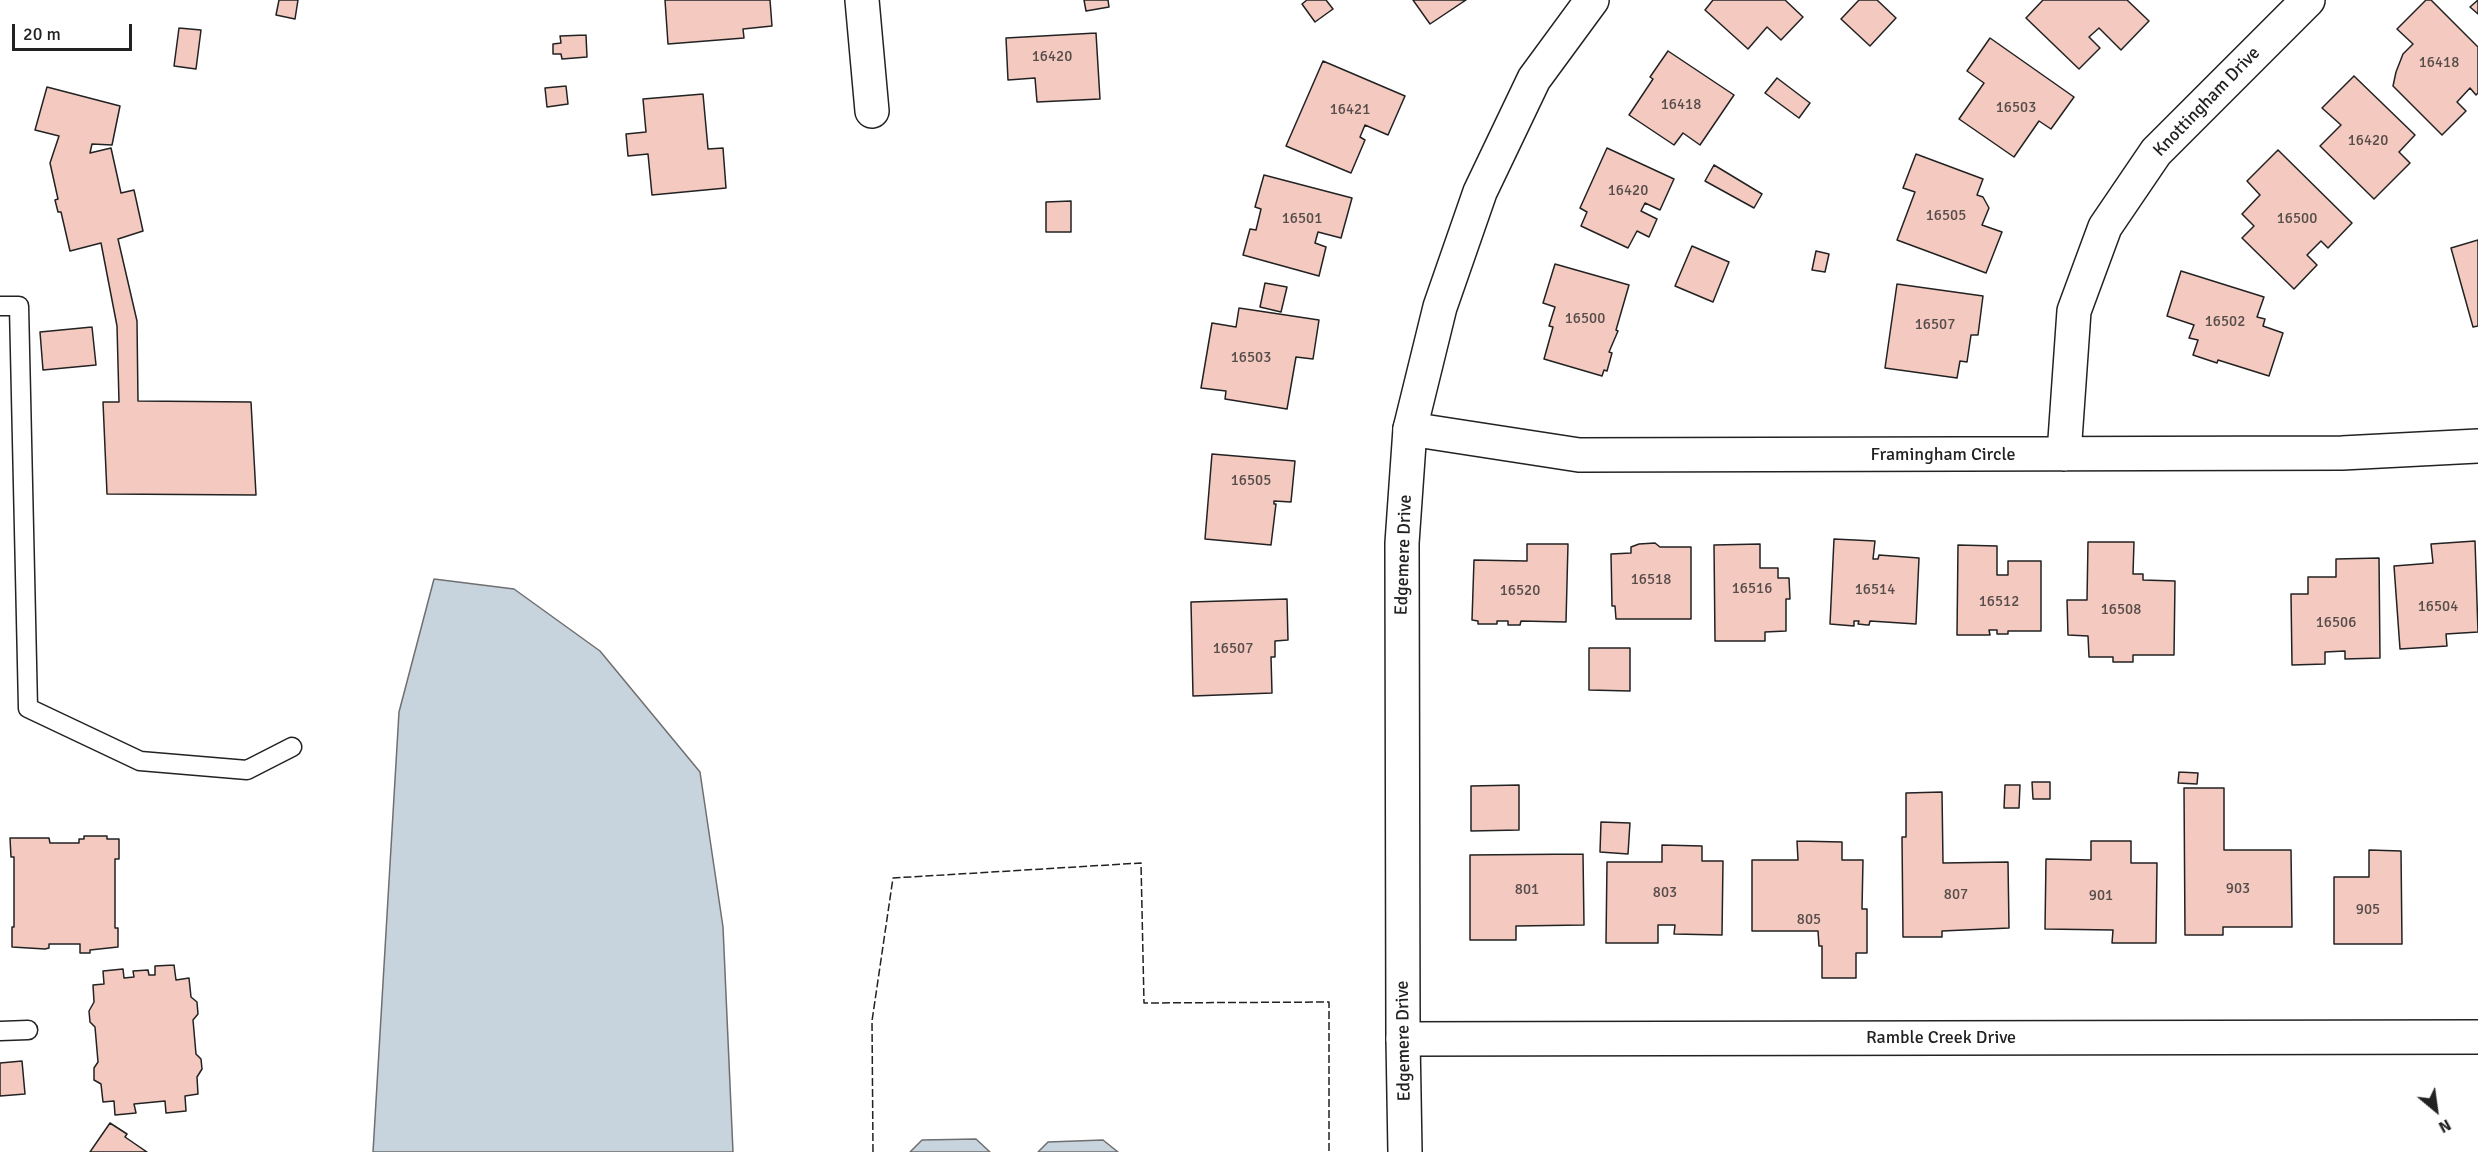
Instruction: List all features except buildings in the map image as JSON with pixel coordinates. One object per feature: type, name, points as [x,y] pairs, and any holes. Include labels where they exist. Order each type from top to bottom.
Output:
[{"type":"street","points":[[862,0],[872,111]]},
{"type":"street","name":"Edgemere Drive","points":[[1406,1152],[1403,1039],[1401,543],[1410,429],[1440,307],[1480,192],[1534,80],[1592,0]]},
{"type":"street","name":"Knottingham Drive","points":[[2064,454],[2074,311],[2104,226],[2156,152],[2308,0]]},
{"type":"street","name":"Framingham Circle","points":[[1410,429],[1579,455],[2342,453],[2478,446]]},
{"type":"street","name":"Ramble Creek Drive","points":[[1403,1039],[2478,1037]]},
{"type":"lane","points":[[0,306],[18,306],[28,708],[140,761],[247,770],[292,747]]},
{"type":"lane","points":[[0,1031],[28,1030]]},
{"type":"shaded area","points":[[434,579],[514,589],[600,651],[700,772],[723,927],[733,1152],[373,1152],[399,712]]},
{"type":"shaded area","points":[[976,1139],[990,1152],[910,1152],[922,1140]]},
{"type":"shaded area","points":[[1103,1140],[1118,1152],[1038,1152],[1048,1142]]},
{"type":"fence","points":[[873,1152],[872,1021],[893,878],[1141,863],[1144,1003],[1329,1002],[1329,1152]]}]
